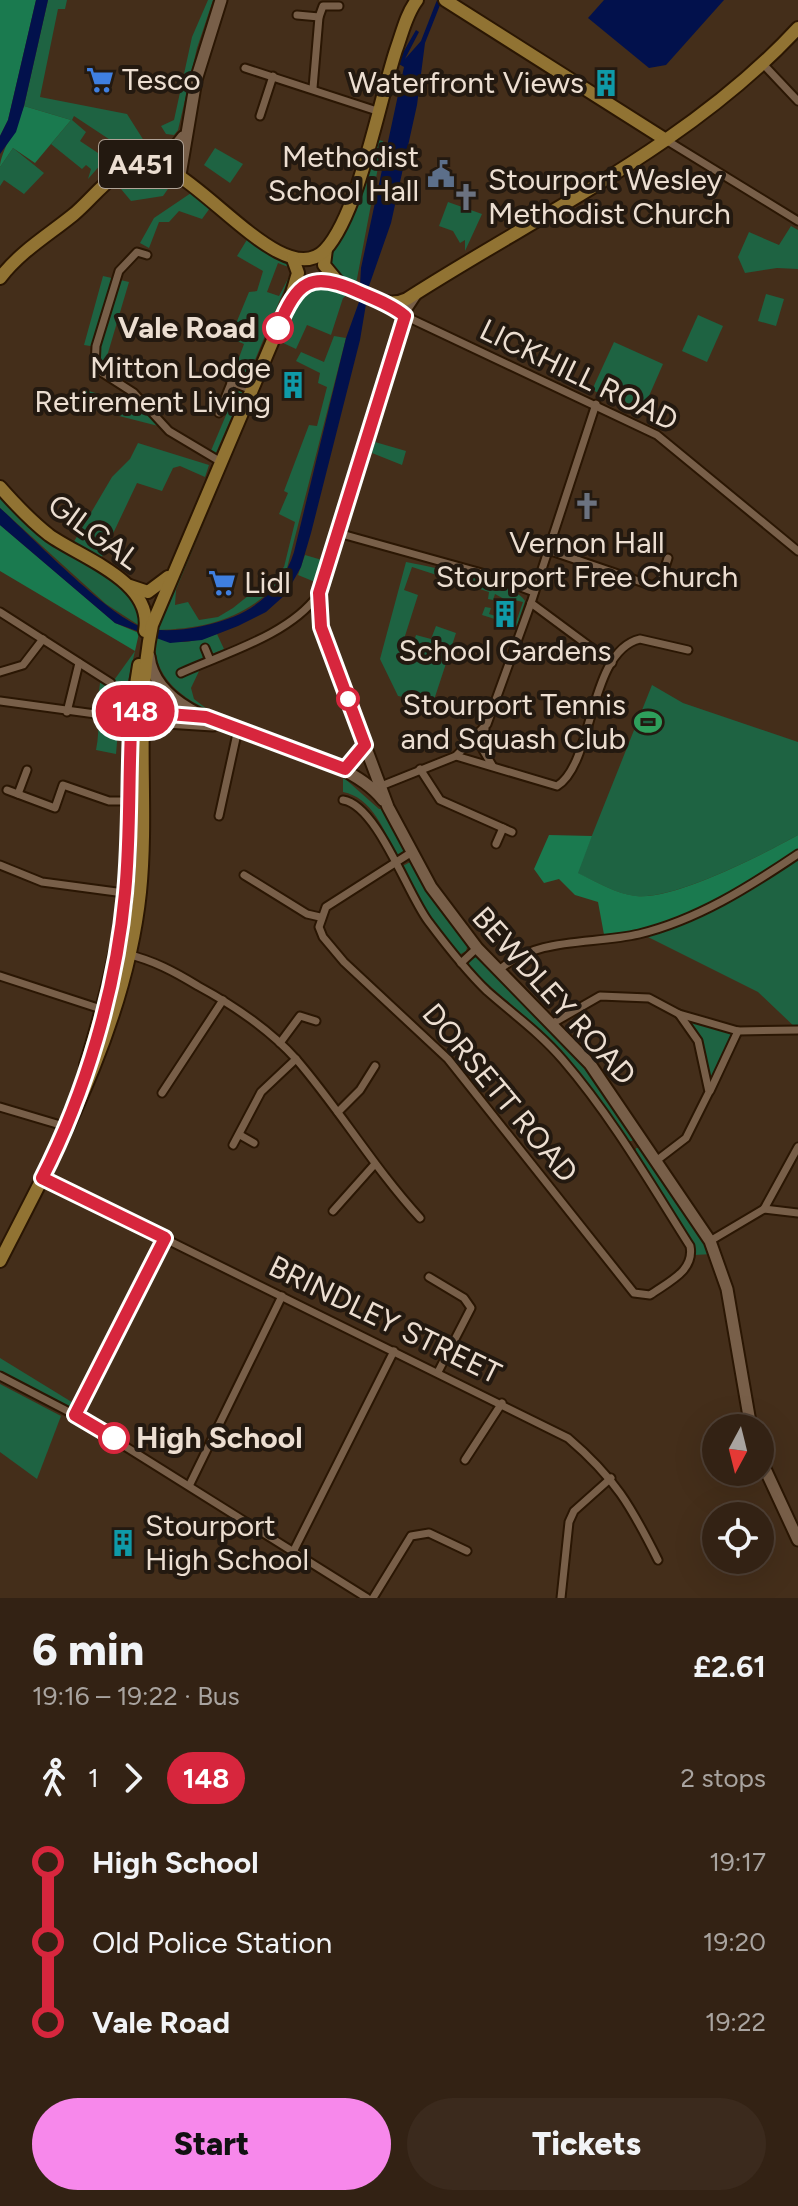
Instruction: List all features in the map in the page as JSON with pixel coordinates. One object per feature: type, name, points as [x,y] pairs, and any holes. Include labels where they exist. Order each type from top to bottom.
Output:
[{"type":"main road","points":[[180,175],[186,129],[204,50],[221,0]]},
{"type":"main road","points":[[445,0],[666,140]]},
{"type":"main road","points":[[338,282],[324,265],[326,249],[355,192],[377,111],[415,2]]},
{"type":"main road","points":[[375,299],[399,303],[666,140],[762,63],[798,28]]},
{"type":"main road","points":[[144,163],[175,149],[186,129]]},
{"type":"main road","points":[[653,148],[654,133]]},
{"type":"main road","name":"A451","points":[[0,278],[24,250],[76,213],[120,172],[144,163],[162,165],[180,175],[249,232],[293,259]]},
{"type":"main road","points":[[0,1261],[67,1127],[130,955],[139,895],[134,716],[148,633],[290,300],[298,273],[293,259],[308,259],[326,249]]},
{"type":"main road","points":[[290,300],[307,283],[323,279],[338,282],[405,316]]},
{"type":"main road","points":[[319,593],[407,305],[418,292]]},
{"type":"main road","name":"GILGAL","points":[[0,487],[49,534],[122,581],[141,604],[148,633]]},
{"type":"main road","points":[[122,581],[136,590],[148,592],[159,587],[175,569]]},
{"type":"main road","name":"BEWDLEY ROAD","points":[[319,593],[321,627],[388,807],[445,909],[477,948],[590,1064],[710,1241],[727,1289],[749,1414]]},
{"type":"main road","points":[[148,633],[151,667],[157,681],[171,697],[206,717],[345,769],[370,786],[388,807]]},
{"type":"main road","points":[[134,716],[206,717]]},
{"type":"main road","points":[[134,716],[238,729]]},
{"type":"main road","points":[[345,769],[365,745]]},
{"type":"main road","points":[[109,1011],[137,801]]},
{"type":"main road","points":[[773,1486],[798,1540]]},
{"type":"street","points":[[313,88],[319,17],[323,6],[339,6]]},
{"type":"street","points":[[297,15],[319,17]]},
{"type":"street","points":[[762,63],[798,101]]},
{"type":"street","points":[[245,68],[377,111]]},
{"type":"street","points":[[260,116],[273,76]]},
{"type":"street","points":[[666,140],[797,220]]},
{"type":"street","points":[[147,255],[137,252],[119,271],[96,346],[95,368],[134,393],[169,431],[221,462]]},
{"type":"street","name":"LICKHILL ROAD","points":[[405,316],[596,404],[671,446],[798,551]]},
{"type":"street","points":[[219,413],[236,371]]},
{"type":"street","points":[[231,382],[252,390]]},
{"type":"street","points":[[497,769],[483,750],[487,724],[531,603],[596,404]]},
{"type":"street","points":[[338,533],[489,575],[534,592]]},
{"type":"street","points":[[548,550],[653,586],[661,580],[668,558]]},
{"type":"street","points":[[181,673],[287,623],[306,609],[319,593]]},
{"type":"street","points":[[531,603],[612,663]]},
{"type":"street","points":[[0,612],[111,683]]},
{"type":"street","points":[[0,672],[23,665],[43,639]]},
{"type":"street","points":[[456,756],[547,786],[565,781],[620,650],[640,639],[688,650]]},
{"type":"street","points":[[205,648],[210,660]]},
{"type":"street","points":[[67,712],[79,663]]},
{"type":"street","points":[[0,701],[67,712],[134,716]]},
{"type":"street","points":[[381,786],[456,756],[487,724]]},
{"type":"street","points":[[219,816],[238,729]]},
{"type":"street","points":[[420,769],[440,800],[512,832]]},
{"type":"street","points":[[18,794],[27,770]]},
{"type":"street","points":[[7,790],[55,808],[63,785],[109,801],[137,801]]},
{"type":"street","name":"BEWDLEY ROAD","points":[[343,800],[365,811],[383,838],[425,918],[461,963],[487,991],[545,1040],[602,1108],[690,1246],[692,1257],[687,1268],[650,1295]]},
{"type":"street","points":[[496,844],[503,828]]},
{"type":"street","points":[[244,875],[307,914],[320,917],[326,907],[412,852]]},
{"type":"street","points":[[499,970],[513,958],[535,948],[640,933],[695,916],[798,854]]},
{"type":"street","points":[[0,865],[42,882],[139,895]]},
{"type":"street","name":"DORSETT ROAD","points":[[320,917],[323,937],[344,962],[448,1059],[634,1293],[650,1295]]},
{"type":"street","points":[[461,963],[477,948]]},
{"type":"street","points":[[116,953],[156,962],[223,1000],[280,1043],[338,1112],[374,1165],[420,1218]]},
{"type":"street","points":[[0,976],[109,1011]]},
{"type":"street","points":[[553,1023],[600,996],[649,998],[679,1014],[738,1031],[798,1030]]},
{"type":"street","points":[[162,1093],[223,1000]]},
{"type":"street","points":[[679,1014],[698,1041],[709,1092]]},
{"type":"street","points":[[280,1043],[300,1016],[316,1021]]},
{"type":"street","points":[[656,1161],[686,1138],[738,1031]]},
{"type":"street","points":[[233,1145],[261,1092],[296,1059]]},
{"type":"street","points":[[338,1112],[360,1090],[375,1066]]},
{"type":"street","points":[[0,1107],[67,1127]]},
{"type":"street","points":[[240,1135],[254,1143]]},
{"type":"street","points":[[629,1150],[643,1141]]},
{"type":"street","points":[[710,1241],[764,1209],[798,1147]]},
{"type":"street","points":[[333,1211],[374,1165]]},
{"type":"street","name":"BRINDLEY STREET","points":[[42,1178],[568,1438],[611,1478],[629,1502],[658,1560]]},
{"type":"street","points":[[764,1209],[798,1213]]},
{"type":"street","points":[[75,1415],[165,1238]]},
{"type":"street","points":[[429,1277],[464,1298],[471,1308],[438,1372]]},
{"type":"street","points":[[190,1484],[282,1296]]},
{"type":"street","points":[[294,1550],[394,1351]]},
{"type":"street","points":[[0,1376],[75,1415],[370,1598],[411,1536],[429,1533],[467,1551]]},
{"type":"street","points":[[465,1460],[502,1403]]},
{"type":"street","points":[[561,1598],[569,1522],[574,1511],[611,1478]]},
{"type":"green space","points":[[0,0],[36,0],[8,120],[0,136]]},
{"type":"green space","points":[[48,0],[67,0],[65,9],[58,9],[40,97],[127,114],[146,144],[142,152],[133,155],[74,116],[72,120],[86,132],[80,141],[101,155],[107,146],[122,160],[121,167],[97,186],[119,161],[110,154],[88,179],[91,169],[86,165],[82,169],[51,144],[71,120],[24,106]]},
{"type":"green space","points":[[208,0],[213,0],[197,48],[178,130],[174,135],[166,134],[161,126],[174,120],[192,37]]},
{"type":"green space","points":[[24,106],[71,120],[35,163],[13,148],[0,167],[3,154]]},
{"type":"green space","points":[[374,139],[383,141],[356,284],[337,274],[330,259],[358,201]]},
{"type":"green space","points":[[13,148],[44,173],[24,194],[4,180],[0,186],[0,167]]},
{"type":"green space","points":[[215,148],[243,164],[230,183],[204,165]]},
{"type":"green space","points":[[156,168],[175,179],[163,196],[131,201],[116,183],[139,169]]},
{"type":"green space","points":[[191,193],[210,208],[202,219],[179,211],[169,222],[159,222],[149,248],[140,243],[154,218]]},
{"type":"green space","points":[[448,202],[482,214],[465,251],[465,240],[460,243],[453,231],[439,226]]},
{"type":"green space","points":[[791,226],[798,230],[798,269],[777,268],[745,273],[738,257],[749,232],[779,245]]},
{"type":"green space","points":[[248,238],[289,263],[291,268],[278,263],[267,292],[279,296],[291,273],[245,384],[240,380],[244,370],[236,366],[244,344],[230,338],[249,292],[257,291],[263,271],[237,256]]},
{"type":"green space","points":[[103,276],[129,282],[105,363],[122,368],[122,384],[99,374],[96,347],[84,345]]},
{"type":"green space","points":[[320,286],[347,295],[343,298],[331,335],[307,325],[296,349],[281,342],[299,301]]},
{"type":"green space","points":[[766,294],[784,299],[776,326],[758,321]]},
{"type":"green space","points":[[698,315],[723,326],[707,362],[682,351]]},
{"type":"green space","points":[[334,336],[346,338],[286,572],[260,599],[229,617],[195,627],[157,630],[208,512],[176,590],[175,605],[188,602],[199,620],[218,617],[284,567],[295,522],[279,514],[288,493],[284,491],[309,425],[317,426],[327,387],[318,383],[320,373],[296,361],[301,352],[324,362]]},
{"type":"green space","points":[[614,342],[663,364],[642,412],[592,390]]},
{"type":"green space","points":[[237,389],[243,391],[215,455],[210,453]]},
{"type":"green space","points":[[86,390],[123,402],[134,410],[144,405],[166,428],[84,407]]},
{"type":"green space","points":[[375,442],[406,451],[402,465],[372,453]]},
{"type":"green space","points":[[138,443],[209,465],[205,477],[180,466],[173,468],[162,491],[137,483],[100,561],[72,545],[112,477],[130,459]]},
{"type":"green space","points":[[0,496],[50,542],[120,586],[137,610],[140,626],[106,604],[0,508]]},
{"type":"green space","points":[[0,525],[115,623],[139,633],[135,651],[0,571]]},
{"type":"green space","points":[[305,555],[322,560],[315,582],[298,575]]},
{"type":"green space","points":[[406,562],[489,582],[518,594],[525,601],[517,626],[482,615],[485,607],[491,608],[489,614],[516,622],[523,602],[514,600],[513,604],[495,594],[493,600],[488,599],[489,592],[412,567],[404,590],[418,595],[398,658],[408,660],[416,635],[431,639],[436,626],[456,633],[433,703],[398,696],[380,659]]},
{"type":"green space","points":[[217,634],[224,649],[212,654],[207,644],[201,647],[203,659],[180,670],[183,676],[200,669],[191,688],[194,699],[207,709],[186,697],[168,681],[157,660],[156,636],[178,642]]},
{"type":"green space","points":[[135,651],[119,719],[116,754],[96,750],[100,683],[112,683]]},
{"type":"green space","points":[[652,685],[683,703],[798,742],[798,835],[694,884],[652,896],[635,896],[613,890],[577,873]]},
{"type":"green space","points":[[343,777],[379,809],[387,809],[408,849],[395,856],[376,816],[362,801],[343,792]]},
{"type":"green space","points":[[549,835],[592,836],[578,873],[613,890],[636,896],[652,896],[695,884],[798,835],[798,854],[695,915],[605,940],[598,902],[575,895],[559,879],[544,883],[534,869]]},
{"type":"green space","points":[[798,854],[798,1030],[758,992],[640,933]]},
{"type":"green space","points":[[414,860],[442,912],[468,944],[466,951],[459,955],[427,917],[401,867]]},
{"type":"green space","points":[[477,957],[550,1025],[587,1066],[634,1137],[632,1141],[628,1141],[537,1027],[469,968],[469,960]]},
{"type":"green space","points":[[679,1014],[738,1031],[709,1092],[698,1041]]},
{"type":"green space","points":[[636,1148],[643,1148],[713,1254],[694,1255],[692,1245],[635,1154]]},
{"type":"green space","points":[[0,1358],[75,1404],[72,1408],[0,1371]]},
{"type":"green space","points":[[0,1384],[61,1416],[37,1479],[0,1452]]},
{"type":"shaded area","points":[[36,0],[48,0],[24,106],[16,132],[0,154],[0,136],[8,120]]},
{"type":"shaded area","points":[[437,0],[442,0],[425,43],[417,105],[391,223],[369,286],[360,340],[301,567],[286,594],[266,612],[202,640],[170,643],[115,623],[0,525],[0,508],[109,607],[142,627],[175,630],[212,624],[243,612],[271,592],[285,573],[294,552],[346,338],[359,302],[361,268],[404,67],[397,63],[416,30],[419,32],[405,59],[421,41]]},
{"type":"shaded area","points":[[604,0],[724,0],[666,65],[649,68],[588,18]]},
{"type":"bus line","name":"148","points":[[114,1438],[75,1415],[165,1238],[42,1178],[67,1127],[76,1100],[103,1009],[120,932],[127,870],[132,711],[206,717],[345,769],[365,745],[321,627],[319,593],[405,316],[379,300],[338,282],[323,279],[301,286],[290,300],[278,328]]},
{"type":"place","name":"Tesco","points":[[100,80]]},
{"type":"place","name":"Waterfront Views","points":[[606,83]]},
{"type":"place","name":"Methodist School Hall","points":[[441,174]]},
{"type":"place","name":"Stourport Wesley Methodist Church","points":[[466,197]]},
{"type":"place","name":"Vale Road","points":[[278,328]]},
{"type":"place","name":"Mitton Lodge Retirement Living","points":[[293,385]]},
{"type":"place","name":"Vernon Hall Stourport Free Church","points":[[587,506]]},
{"type":"place","name":"Lidl","points":[[222,583]]},
{"type":"place","name":"School Gardens","points":[[505,614]]},
{"type":"place","name":"Stourport Tennis and Squash Club","points":[[648,722]]},
{"type":"place","name":"High School","points":[[114,1438]]},
{"type":"place","name":"Stourport High School","points":[[123,1543]]}]
